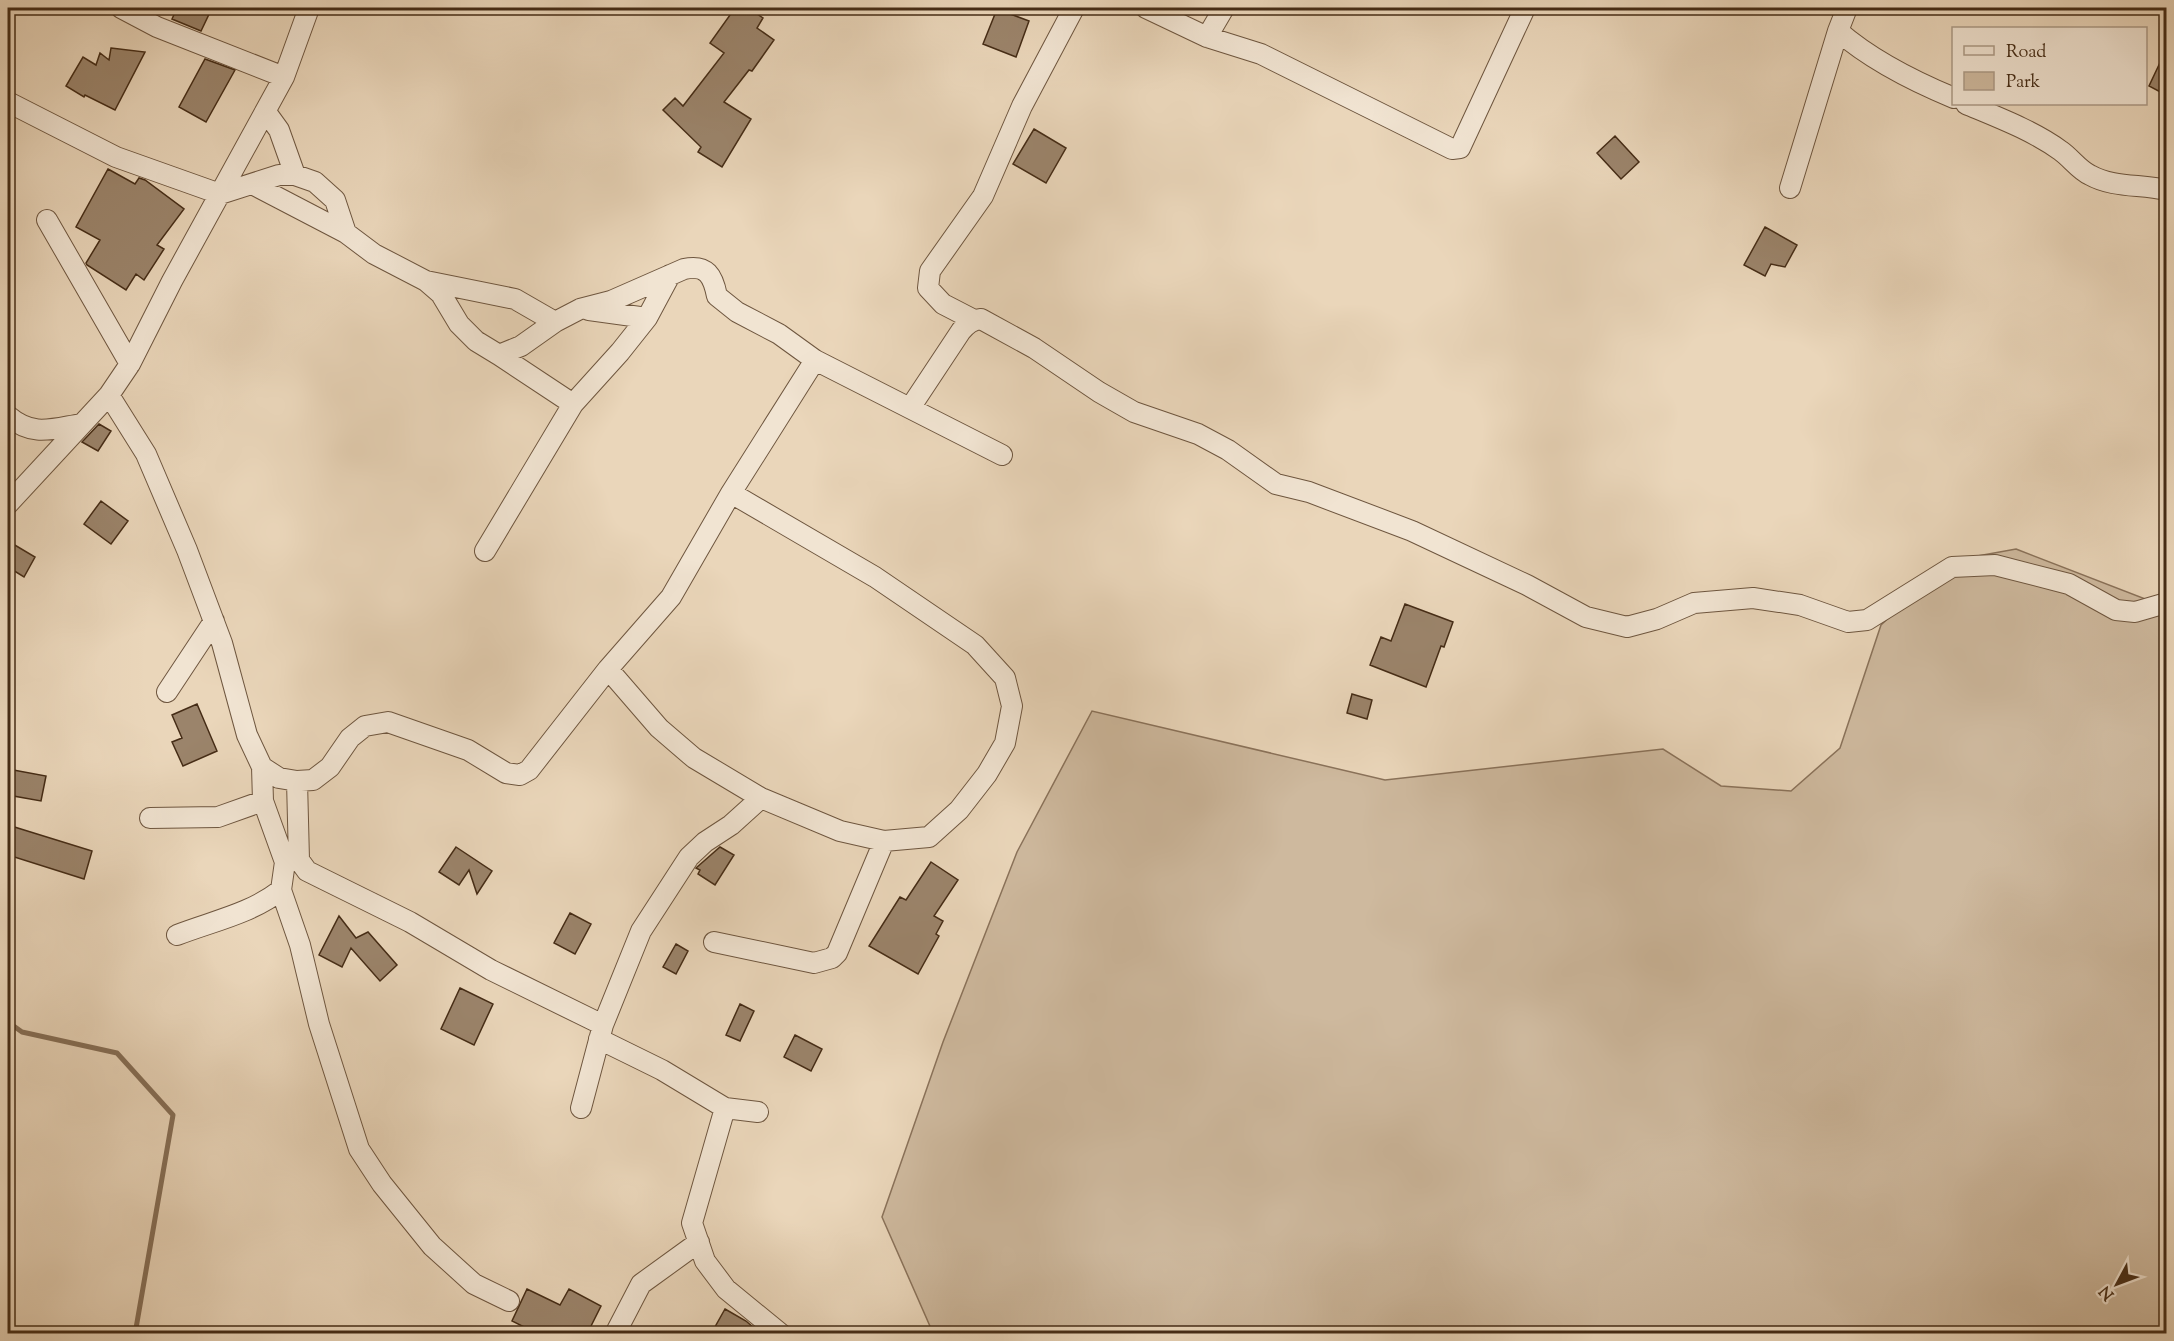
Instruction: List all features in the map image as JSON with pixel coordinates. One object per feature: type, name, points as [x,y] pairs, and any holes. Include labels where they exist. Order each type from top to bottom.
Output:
[{"type":"street","points":[[120,8],[157,27],[284,77]]},
{"type":"street","points":[[8,504],[109,395],[129,364],[220,194],[267,112],[284,77],[309,8]]},
{"type":"street","points":[[974,320],[943,304],[928,288],[930,271],[983,196],[1022,106],[1074,8]]},
{"type":"street","points":[[1146,8],[1207,37],[1261,54],[1452,149],[1460,148],[1525,8]]},
{"type":"street","points":[[1207,37],[1224,8]]},
{"type":"street","points":[[1790,188],[1847,8]]},
{"type":"street","points":[[1838,31],[1852,44],[1916,82],[1952,98]]},
{"type":"street","points":[[8,102],[116,157],[220,194],[279,175],[295,175],[315,182],[336,200],[346,233]]},
{"type":"street","points":[[1968,105],[2005,120],[2060,150],[2089,175],[2119,185],[2166,190]]},
{"type":"street","points":[[267,112],[279,130],[295,175]]},
{"type":"street","points":[[252,184],[346,233],[374,254],[426,281],[441,294],[459,324],[476,341],[573,404]]},
{"type":"street","points":[[47,220],[129,364]]},
{"type":"street","points":[[499,355],[521,346],[555,322],[580,309],[611,301],[695,266],[714,279],[717,296],[737,312],[778,334],[815,360],[1002,455]]},
{"type":"street","points":[[485,551],[573,404],[647,318],[670,275]]},
{"type":"street","points":[[426,281],[515,299],[555,322]]},
{"type":"street","points":[[580,309],[647,318]]},
{"type":"street","points":[[910,408],[961,331],[974,320],[981,319],[1034,348],[1099,392],[1134,412],[1198,434],[1228,450],[1276,484],[1309,492],[1412,531],[1527,585],[1586,617],[1627,627],[1657,619],[1694,603],[1753,598],[1800,605],[1848,622],[1867,620],[1952,567],[1995,565],[2069,584],[2116,610],[2135,612],[2166,603]]},
{"type":"street","points":[[262,767],[279,778],[297,781],[313,780],[330,767],[350,738],[365,726],[388,722],[468,750],[506,772],[520,775],[529,771],[608,669],[671,597],[731,493],[815,360]]},
{"type":"street","points":[[109,395],[146,454],[187,550],[222,643],[247,735],[262,767],[263,801],[292,861],[306,871],[410,922],[601,1032],[725,1108],[758,1112]]},
{"type":"street","points":[[8,416],[19,426],[36,431],[81,424]]},
{"type":"street","points":[[608,669],[668,736],[694,758],[761,798],[840,831],[884,841],[929,837],[959,810],[987,774],[1005,743],[1012,706],[1005,678],[975,645],[865,571],[731,493]]},
{"type":"street","points":[[167,692],[214,621]]},
{"type":"street","points":[[177,935],[239,914],[264,903],[281,890],[292,861],[297,781]]},
{"type":"street","points":[[581,1108],[601,1032],[641,932],[689,857],[705,842],[731,825],[761,798]]},
{"type":"street","points":[[150,818],[218,817],[263,801]]},
{"type":"street","points":[[714,942],[814,963],[832,958],[837,953],[884,841]]},
{"type":"street","points":[[281,890],[300,945],[319,1024],[359,1149],[382,1184],[432,1246],[474,1284],[509,1301]]},
{"type":"street","points":[[725,1108],[693,1223],[705,1261],[726,1289],[781,1334]]},
{"type":"street","points":[[615,1334],[641,1284],[699,1242]]},
{"type":"green space","points":[[2016,549],[2166,607],[2166,1333],[933,1333],[882,1217],[943,1042],[1017,852],[1092,711],[1385,780],[1663,749],[1721,786],[1791,791],[1840,748],[1881,625],[1950,561]]},
{"type":"building","points":[[177,8],[212,8],[201,31],[172,19]]},
{"type":"building","points":[[735,8],[748,8],[763,18],[757,28],[774,40],[752,71],[749,70],[724,102],[751,119],[722,167],[698,152],[701,147],[663,110],[675,98],[683,106],[724,53],[710,43]]},
{"type":"building","points":[[997,9],[1029,21],[1016,57],[983,44]]},
{"type":"building","points":[[111,48],[145,52],[115,110],[85,95],[84,97],[66,86],[83,57],[96,65],[100,53],[109,60]]},
{"type":"building","points":[[2166,50],[2166,95],[2149,86]]},
{"type":"building","points":[[205,59],[235,70],[206,122],[179,107]]},
{"type":"building","points":[[1034,129],[1066,148],[1046,183],[1013,164]]},
{"type":"building","points":[[1615,136],[1639,162],[1621,179],[1597,153]]},
{"type":"building","points":[[108,169],[135,184],[139,178],[145,180],[184,209],[157,245],[164,249],[144,280],[136,274],[126,290],[87,265],[86,263],[100,240],[76,227]]},
{"type":"building","points":[[1765,227],[1797,245],[1785,267],[1771,264],[1765,276],[1744,265]]},
{"type":"building","points":[[99,424],[111,431],[98,451],[82,442]]},
{"type":"building","points":[[101,501],[128,521],[111,544],[84,524]]},
{"type":"building","points":[[8,541],[35,557],[24,577],[8,567]]},
{"type":"building","points":[[1405,604],[1453,622],[1444,647],[1441,646],[1426,687],[1370,665],[1381,637],[1391,641]]},
{"type":"building","points":[[1352,694],[1372,700],[1367,719],[1347,713]]},
{"type":"building","points":[[197,704],[217,751],[183,766],[172,742],[182,738],[172,715]]},
{"type":"building","points":[[8,769],[46,776],[41,801],[8,795]]},
{"type":"building","points":[[8,825],[92,851],[84,879],[8,855]]},
{"type":"building","points":[[456,847],[492,871],[477,894],[469,870],[459,885],[439,872]]},
{"type":"building","points":[[720,847],[734,855],[715,885],[698,874],[700,870],[696,868]]},
{"type":"building","points":[[931,862],[958,880],[934,916],[943,921],[936,934],[939,936],[918,974],[869,946],[900,897],[906,900]]},
{"type":"building","points":[[570,913],[591,924],[575,954],[554,943]]},
{"type":"building","points":[[339,916],[356,938],[368,932],[397,965],[380,981],[351,948],[342,967],[319,955]]},
{"type":"building","points":[[676,944],[688,951],[676,974],[663,967]]},
{"type":"building","points":[[460,988],[493,1004],[474,1045],[441,1029]]},
{"type":"building","points":[[740,1004],[754,1011],[740,1041],[726,1035]]},
{"type":"building","points":[[795,1035],[822,1049],[811,1071],[784,1057]]},
{"type":"building","points":[[527,1289],[560,1305],[569,1289],[601,1306],[587,1334],[538,1334],[512,1321]]},
{"type":"building","points":[[725,1309],[746,1321],[761,1334],[711,1334]]},
{"type":"waterway","points":[[8,1022],[22,1032],[117,1053],[173,1115],[135,1334]]}]
